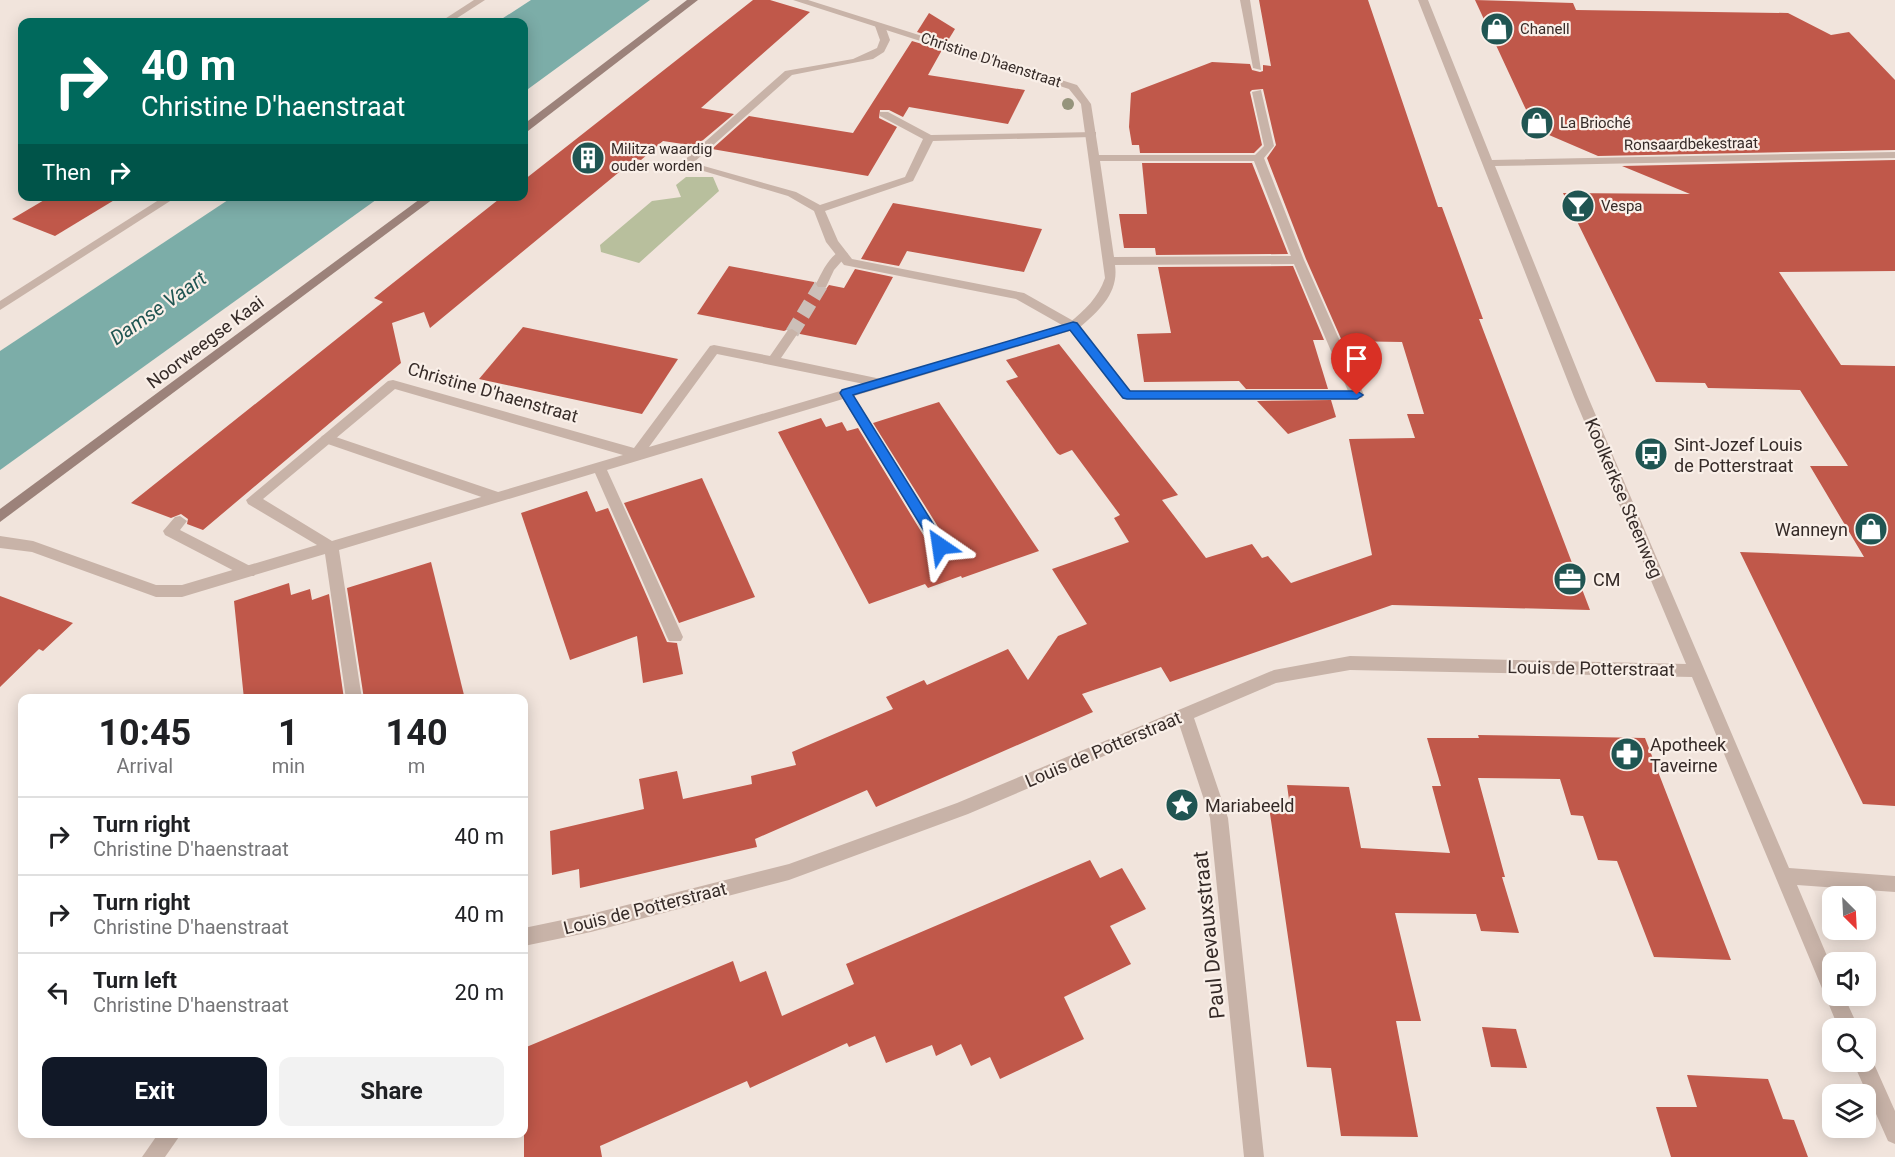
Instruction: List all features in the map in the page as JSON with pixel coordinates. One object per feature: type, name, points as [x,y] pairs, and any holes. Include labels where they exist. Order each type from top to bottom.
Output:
[{"type":"main road","points":[[528,126],[693,0]]},
{"type":"main road","name":"Noorweegse Kaai","points":[[0,517],[425,201]]},
{"type":"street","points":[[451,18],[480,0]]},
{"type":"street","name":"Christine D'haenstraat","points":[[0,542],[33,547],[156,591],[182,591],[1073,326],[1098,304],[1107,291],[1111,278],[1092,134],[1086,104],[1073,87],[798,0]]},
{"type":"street","points":[[1245,0],[1258,68]]},
{"type":"street","name":"Koolkerkse Steenweg","points":[[1423,0],[1581,397],[1822,967]]},
{"type":"street","points":[[880,26],[886,34],[886,43],[878,52],[869,57],[835,65],[792,70],[685,164],[792,194],[819,209],[832,242],[848,262],[1020,296],[1073,326],[1127,395],[1357,395],[1298,260],[1258,158]]},
{"type":"street","points":[[1094,158],[1258,158],[1269,146],[1257,92]]},
{"type":"street","points":[[884,114],[929,138],[1092,134]]},
{"type":"street","points":[[819,209],[909,179],[929,138]]},
{"type":"street","name":"Ronsaardbekestraat","points":[[1488,163],[1895,155]]},
{"type":"street","points":[[0,306],[165,201]]},
{"type":"street","points":[[822,284],[829,269],[842,254]]},
{"type":"street","points":[[1108,261],[1298,260]]},
{"type":"street","points":[[773,361],[792,333]]},
{"type":"street","name":"Christine D'haenstraat","points":[[637,454],[714,349],[880,382]]},
{"type":"street","name":"Christine D'haenstraat","points":[[331,548],[253,500],[393,384],[637,454]]},
{"type":"street","points":[[846,393],[940,546]]},
{"type":"street","points":[[327,439],[496,497]]},
{"type":"street","points":[[599,467],[675,637]]},
{"type":"street","points":[[180,521],[170,531],[249,572]]},
{"type":"street","points":[[331,548],[353,694]]},
{"type":"street","name":"Louis de Potterstraat","points":[[528,936],[591,923],[789,872],[962,809],[1274,677],[1350,663],[1698,671]]},
{"type":"street","name":"Paul Devauxstraat","points":[[1185,714],[1219,818],[1254,1157]]},
{"type":"street","points":[[1782,876],[1895,884]]},
{"type":"street","points":[[1867,1072],[1895,1134]]},
{"type":"street","points":[[152,1157],[168,1138]]},
{"type":"green space","points":[[686,177],[713,177],[719,191],[639,263],[601,252],[600,245],[652,201],[681,197],[676,185]]},
{"type":"water","points":[[531,0],[650,0],[528,89],[528,18],[503,18]]},
{"type":"water","name":"Damse Vaart","points":[[226,201],[374,201],[0,470],[0,351]]},
{"type":"building","points":[[753,0],[770,0],[810,12],[701,108],[734,114],[696,146],[663,141],[641,160],[635,159],[430,328],[424,312],[392,323],[401,363],[203,530],[187,524],[188,519],[181,514],[171,518],[131,503],[383,302],[374,298],[497,201],[528,201],[528,177]]},
{"type":"building","points":[[1259,0],[1368,0],[1438,207],[1442,207],[1483,319],[1479,319],[1590,610],[1392,605],[1170,682],[1161,667],[1082,694],[1093,712],[876,807],[867,790],[755,839],[757,847],[580,888],[579,869],[552,875],[550,831],[644,809],[639,779],[677,771],[683,799],[752,784],[751,776],[796,765],[792,752],[893,709],[886,697],[924,680],[927,685],[1008,649],[1028,680],[1058,636],[1087,624],[1052,569],[1129,542],[1114,518],[1120,515],[1072,450],[1060,455],[1057,453],[1006,381],[1018,377],[1006,360],[1059,344],[1178,495],[1162,500],[1206,558],[1252,544],[1262,558],[1268,556],[1291,583],[1372,555],[1349,439],[1415,438],[1407,414],[1424,414],[1402,342],[1342,341],[1306,259],[1267,158],[1276,145],[1263,89],[1250,92],[1262,145],[1254,153],[1140,153],[1139,145],[1132,145],[1129,127],[1131,93],[1212,62],[1250,64],[1252,70],[1260,72],[1263,71],[1263,65],[1271,66]]},
{"type":"building","points":[[1475,0],[1573,3],[1576,10],[1788,13],[1831,35],[1849,32],[1895,80],[1895,150],[1598,156],[1535,129]]},
{"type":"building","points":[[929,13],[955,29],[947,42],[917,32]]},
{"type":"building","points":[[912,41],[942,50],[928,75],[1025,90],[1008,124],[909,107],[903,117],[889,110],[880,110],[879,118],[897,127],[868,176],[712,149],[749,116],[853,133]]},
{"type":"building","points":[[1895,160],[1895,271],[1779,272],[1841,365],[1895,366],[1895,806],[1863,804],[1740,552],[1864,557],[1810,466],[1848,466],[1800,390],[1708,388],[1705,383],[1656,382],[1563,193],[1690,194],[1622,166]]},
{"type":"building","points":[[1142,163],[1252,163],[1288,254],[1156,255],[1155,248],[1124,248],[1119,214],[1147,214]]},
{"type":"building","points":[[43,201],[113,201],[55,236],[12,219]]},
{"type":"building","points":[[893,203],[1042,229],[1024,272],[907,251],[899,266],[861,259]]},
{"type":"building","points":[[729,266],[814,282],[818,289],[826,289],[829,285],[844,288],[855,269],[893,277],[856,345],[800,334],[793,327],[784,331],[697,314]]},
{"type":"building","points":[[1293,266],[1324,340],[1313,340],[1328,389],[1246,389],[1239,381],[1144,382],[1137,334],[1171,333],[1158,267]]},
{"type":"building","points":[[523,327],[678,359],[642,414],[479,379]]},
{"type":"building","points":[[1331,400],[1336,417],[1288,434],[1257,401]]},
{"type":"building","points":[[939,402],[1039,551],[962,578],[961,576],[928,588],[925,584],[869,604],[778,432],[821,418],[826,427],[842,422],[847,431],[858,428],[933,551],[941,554],[949,546],[947,541],[873,423]]},
{"type":"building","points":[[702,478],[755,597],[679,623],[624,503]]},
{"type":"building","points":[[587,491],[596,512],[608,508],[667,642],[677,643],[683,674],[643,683],[637,636],[570,660],[521,513]]},
{"type":"building","points":[[431,562],[464,694],[363,694],[347,588]]},
{"type":"building","points":[[289,583],[291,595],[310,589],[312,600],[329,594],[343,694],[243,694],[234,601]]},
{"type":"building","points":[[0,596],[73,623],[43,651],[39,649],[0,687]]},
{"type":"building","points":[[1478,735],[1645,738],[1731,960],[1654,957],[1617,861],[1598,860],[1583,816],[1571,815],[1560,779],[1478,778],[1505,877],[1502,877],[1519,933],[1481,931],[1476,914],[1395,913],[1421,1021],[1396,1021],[1418,1137],[1341,1136],[1331,1068],[1307,1067],[1269,807],[1290,807],[1287,785],[1349,787],[1361,848],[1450,853],[1432,786],[1441,786],[1427,738],[1479,738]]},
{"type":"building","points":[[1090,860],[1100,878],[1122,868],[1146,909],[1110,926],[1131,964],[1064,997],[1084,1039],[1000,1079],[990,1057],[971,1066],[961,1044],[936,1056],[932,1045],[886,1063],[875,1036],[849,1047],[847,1043],[750,1088],[747,1081],[600,1146],[602,1157],[524,1157],[524,1138],[528,1138],[528,1046],[733,961],[740,982],[766,971],[782,1016],[854,984],[846,964]]},
{"type":"building","points":[[1482,1027],[1516,1029],[1527,1068],[1491,1067]]},
{"type":"building","points":[[1687,1075],[1768,1079],[1783,1119],[1794,1120],[1808,1157],[1671,1157],[1656,1107],[1697,1107]]},
{"type":"tunnel","points":[[792,333],[821,285]]},
{"type":"place","name":"Chanell","points":[[1497,29]]},
{"type":"place","name":"La Brioché","points":[[1537,123]]},
{"type":"place","name":"Militza waardig ouder worden","points":[[588,158]]},
{"type":"place","name":"Vespa","points":[[1578,206]]},
{"type":"place","name":"Sint-Jozef Louis de Potterstraat","points":[[1651,454]]},
{"type":"place","name":"Wanneyn","points":[[1871,529]]},
{"type":"place","name":"CM","points":[[1570,579]]},
{"type":"place","name":"Apotheek Taveirne","points":[[1627,754]]},
{"type":"place","name":"Mariabeeld","points":[[1182,805]]},
{"type":"route","points":[[940,546],[846,393],[1073,326],[1127,395],[1357,395]]}]
